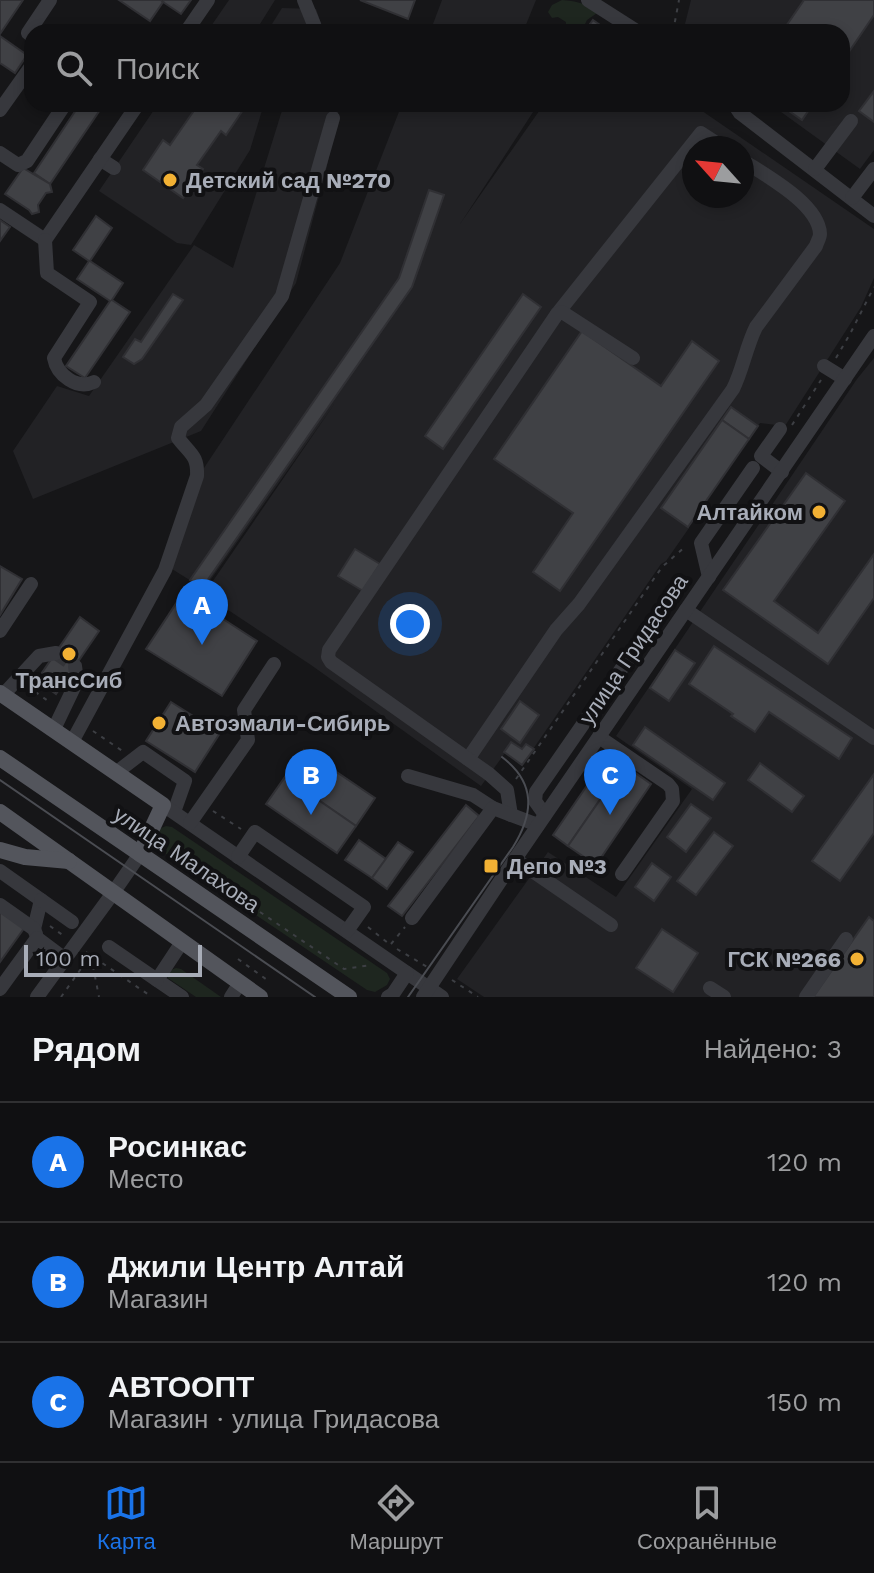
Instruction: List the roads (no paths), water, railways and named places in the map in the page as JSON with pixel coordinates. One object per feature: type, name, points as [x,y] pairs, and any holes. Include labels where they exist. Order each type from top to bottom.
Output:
[{"type":"main road","points":[[1,694],[169,809],[140,854]]},
{"type":"main road","name":"улица Малахова","points":[[0,758],[349,997]]},
{"type":"main road","points":[[0,812],[182,942],[236,990],[260,997]]},
{"type":"main road","points":[[0,850],[25,857],[70,862]]},
{"type":"street","points":[[34,24],[50,0]]},
{"type":"street","points":[[192,24],[208,0]]},
{"type":"street","points":[[304,0],[314,24]]},
{"type":"street","points":[[588,0],[626,24]]},
{"type":"street","points":[[0,110],[24,76]]},
{"type":"street","points":[[0,153],[18,165],[27,161],[60,112]]},
{"type":"street","points":[[94,382],[78,385],[55,366],[54,358],[90,302],[47,273],[45,240],[132,112]]},
{"type":"street","points":[[739,112],[874,216]]},
{"type":"street","points":[[72,742],[165,570],[197,476],[198,464],[178,438],[181,427],[206,405],[282,296],[333,118]]},
{"type":"street","points":[[815,169],[851,121]]},
{"type":"street","points":[[511,815],[507,790],[331,662],[329,650],[557,314],[682,157]]},
{"type":"street","points":[[100,159],[114,168]]},
{"type":"street","points":[[468,759],[556,630],[579,604],[733,389],[756,327],[816,246],[820,234],[812,213],[798,198],[754,168]]},
{"type":"street","points":[[852,198],[874,169]]},
{"type":"street","points":[[0,210],[45,240]]},
{"type":"street","points":[[557,314],[562,312],[575,319],[633,358]]},
{"type":"street","name":"улица Гридасова","points":[[426,992],[874,336]]},
{"type":"street","points":[[824,366],[845,379]]},
{"type":"street","points":[[780,429],[761,456],[782,472]]},
{"type":"street","points":[[709,577],[701,543],[753,468]]},
{"type":"street","points":[[0,631],[31,584]]},
{"type":"street","points":[[408,776],[473,795],[511,815],[542,820],[535,801],[536,792],[665,606]]},
{"type":"street","points":[[686,610],[870,735],[874,719]]},
{"type":"street","points":[[1,694],[39,656],[56,653]]},
{"type":"street","points":[[190,823],[248,740],[244,710],[274,664]]},
{"type":"street","points":[[54,729],[77,681],[75,666]]},
{"type":"street","points":[[600,700],[617,711]]},
{"type":"street","points":[[599,737],[668,784],[674,795],[673,801],[622,874]]},
{"type":"street","points":[[571,743],[587,754]]},
{"type":"street","points":[[117,772],[143,752],[185,781],[169,809],[407,973],[426,992],[442,997]]},
{"type":"street","points":[[412,918],[493,808]]},
{"type":"street","points":[[238,857],[255,832],[364,907],[347,931]]},
{"type":"street","points":[[37,997],[140,854]]},
{"type":"street","points":[[515,859],[611,925]]},
{"type":"street","points":[[0,871],[72,922]]},
{"type":"street","points":[[0,989],[36,933],[41,900]]},
{"type":"street","points":[[0,905],[65,959]]},
{"type":"street","points":[[806,997],[846,939]]},
{"type":"street","points":[[157,980],[182,942]]},
{"type":"street","points":[[109,947],[182,997]]},
{"type":"street","points":[[388,997],[407,973]]},
{"type":"street","points":[[710,988],[724,997]]},
{"type":"tunnel","points":[[56,653],[75,666]]},
{"type":"tram line","points":[[408,997],[513,847],[525,822],[528,810],[526,788],[521,777],[502,757]]},
{"type":"tram line","points":[[0,780],[315,997]]},
{"type":"place","name":"Детский сад №270","points":[[170,180]]},
{"type":"place","name":"Алтайком","points":[[819,512]]},
{"type":"place","name":"Росинкас","points":[[202,645]]},
{"type":"place","name":"ТрансСиб","points":[[69,654]]},
{"type":"place","name":"Автоэмали-Сибирь","points":[[159,723]]},
{"type":"place","name":"Джили Центр Алтай","points":[[311,815]]},
{"type":"place","name":"АВТООПТ","points":[[610,815]]},
{"type":"place","name":"Депо №3","points":[[491,866]]},
{"type":"place","name":"ГСК №266","points":[[857,959]]}]
